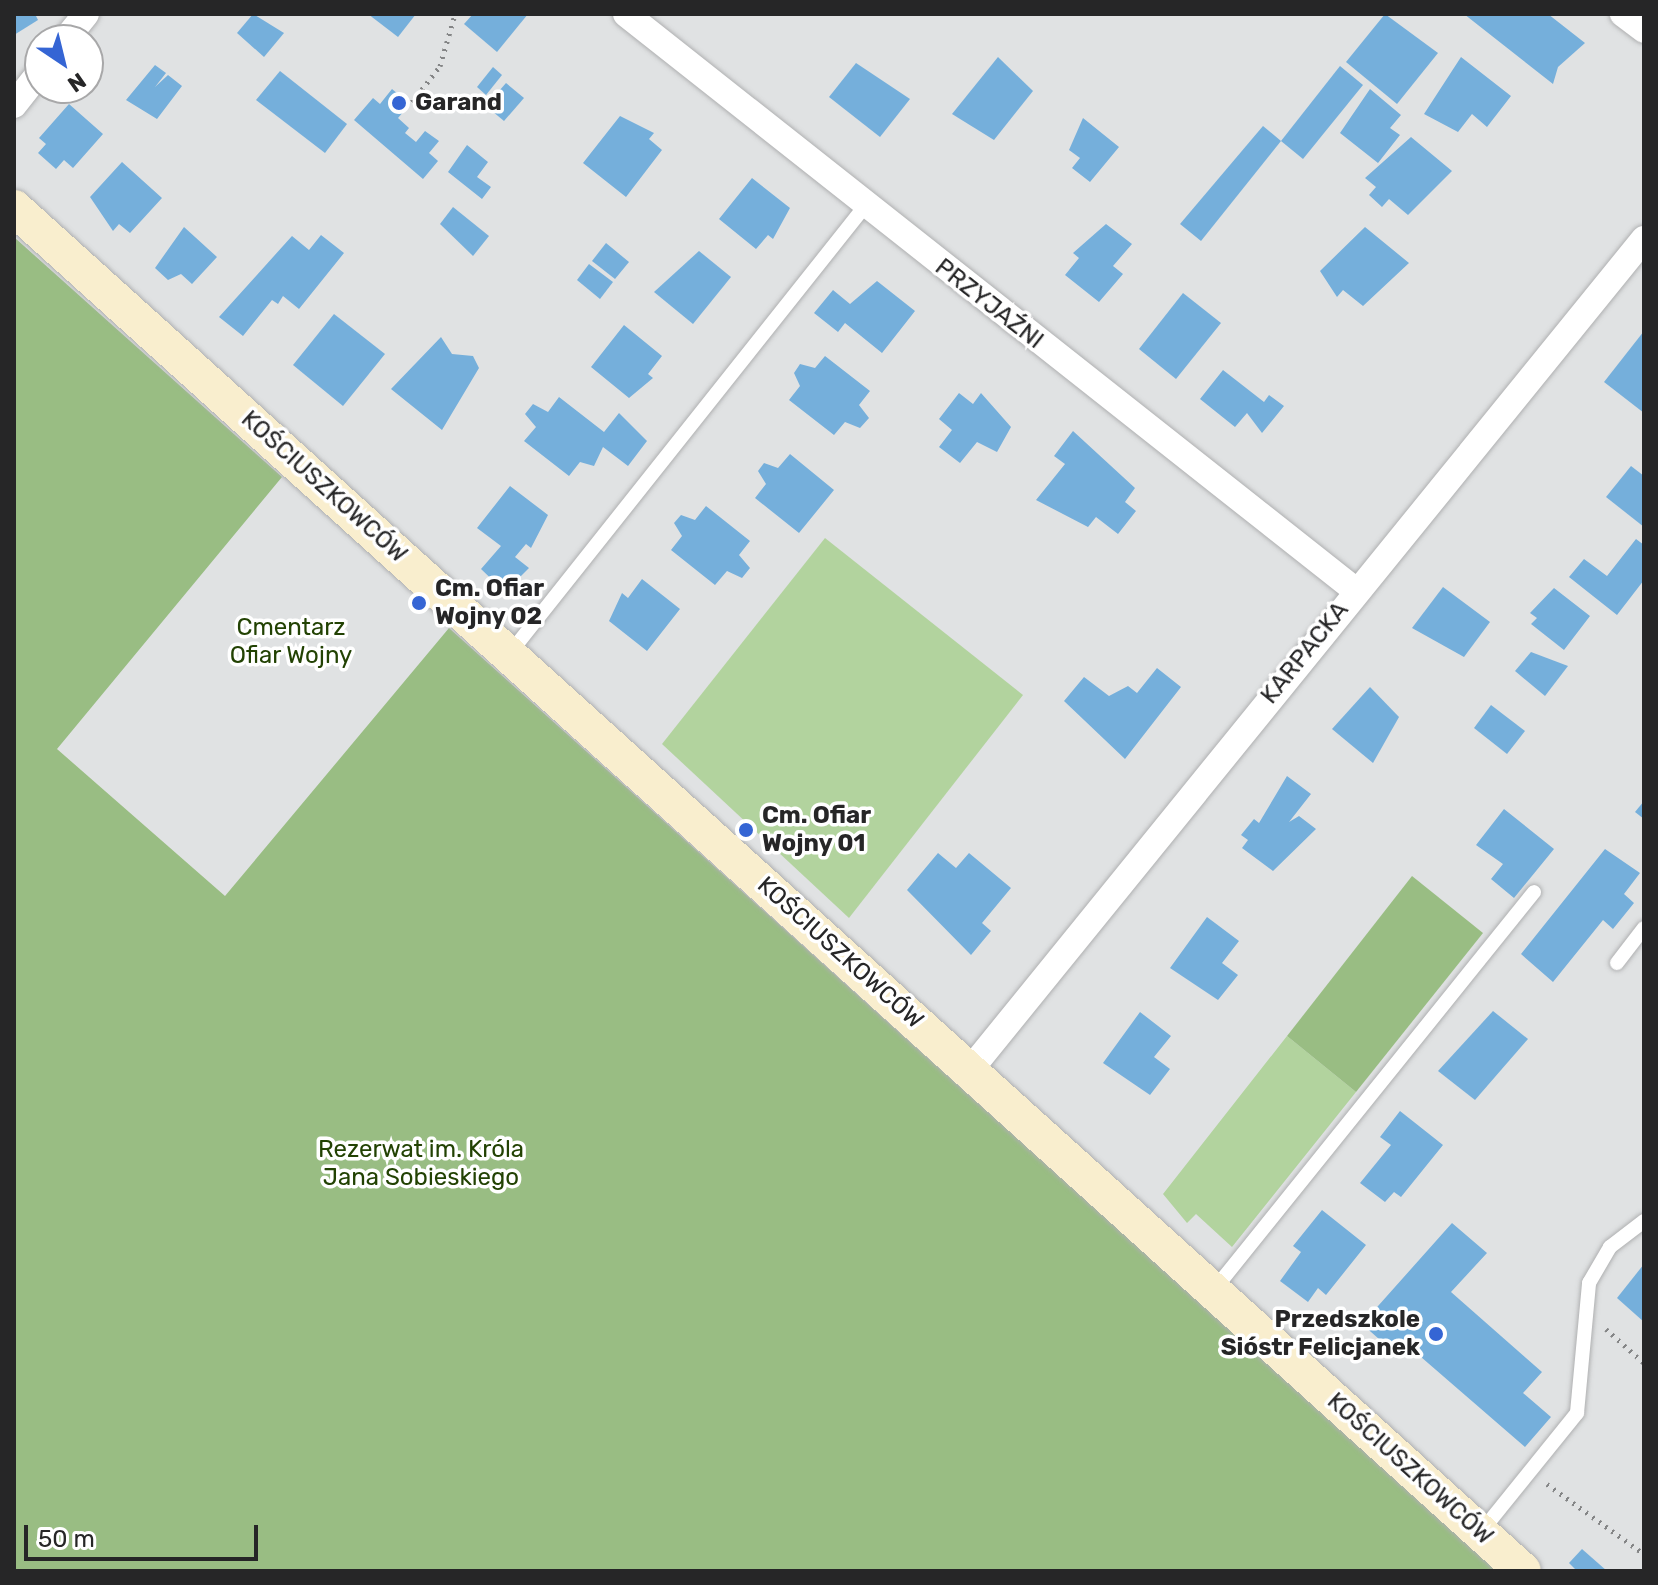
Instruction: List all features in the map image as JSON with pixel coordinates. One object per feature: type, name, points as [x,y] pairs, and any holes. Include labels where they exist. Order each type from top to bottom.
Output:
[{"type":"street","name":"PRZYJAŹNI","points":[[626,14],[865,206],[1355,590]]},
{"type":"street","points":[[1623,14],[1644,30]]},
{"type":"street","name":"KOŚCIUSZKOWCÓW","points":[[14,208],[1523,1571]]},
{"type":"street","name":"KARPACKA","points":[[970,1070],[1355,590],[1496,430],[1644,239]]},
{"type":"lane","points":[[510,653],[865,206]]},
{"type":"lane","points":[[1212,1291],[1534,892]]},
{"type":"lane","points":[[1617,963],[1644,928]]},
{"type":"lane","points":[[1480,1532],[1577,1413],[1589,1283],[1610,1247],[1644,1221]]},
{"type":"path","points":[[412,102],[440,66],[455,14]]},
{"type":"path","points":[[1587,1312],[1644,1363]]},
{"type":"path","points":[[1530,1471],[1641,1552],[1644,1544]]},
{"type":"green space","name":"Rezerwat im. Króla Jana Sobieskiego","points":[[14,237],[282,477],[57,749],[225,896],[449,628],[1499,1571],[14,1571]]},
{"type":"green space","points":[[825,538],[1023,695],[849,918],[662,744]]},
{"type":"green space","points":[[1412,876],[1483,933],[1356,1092],[1287,1036]]},
{"type":"green space","points":[[1287,1036],[1356,1092],[1232,1247],[1196,1214],[1187,1223],[1163,1194]]},
{"type":"building","points":[[14,14],[35,14],[38,20],[24,24],[24,29],[14,35]]},
{"type":"building","points":[[253,14],[284,33],[264,57],[237,33]]},
{"type":"building","points":[[368,14],[416,14],[398,37]]},
{"type":"building","points":[[473,14],[528,14],[497,52],[464,24]]},
{"type":"building","points":[[1385,14],[1438,53],[1397,104],[1346,62]]},
{"type":"building","points":[[1464,14],[1548,14],[1585,43],[1558,67],[1553,84]]},
{"type":"building","points":[[998,57],[1033,91],[994,140],[952,114]]},
{"type":"building","points":[[1461,57],[1511,96],[1487,127],[1472,114],[1458,132],[1424,114]]},
{"type":"building","points":[[856,63],[910,99],[880,137],[829,97]]},
{"type":"building","points":[[155,65],[166,73],[155,87],[168,75],[182,86],[157,119],[126,100]]},
{"type":"building","points":[[1340,66],[1363,85],[1303,159],[1281,141]]},
{"type":"building","points":[[493,67],[502,75],[486,95],[477,87]]},
{"type":"building","points":[[280,71],[347,124],[325,153],[256,100]]},
{"type":"building","points":[[506,83],[524,98],[504,121],[486,106]]},
{"type":"building","points":[[392,89],[410,104],[398,118],[409,128],[405,133],[416,142],[425,131],[439,141],[429,153],[438,161],[423,179],[354,120],[373,98],[380,104]]},
{"type":"building","points":[[1370,89],[1401,115],[1390,128],[1400,135],[1378,163],[1340,133]]},
{"type":"building","points":[[69,104],[103,134],[73,168],[64,160],[56,169],[38,153],[46,144],[39,138]]},
{"type":"building","points":[[620,116],[654,133],[649,139],[662,150],[626,197],[583,163]]},
{"type":"building","points":[[1083,118],[1119,147],[1090,182],[1072,168],[1080,158],[1069,150]]},
{"type":"building","points":[[1263,126],[1281,141],[1201,241],[1180,224]]},
{"type":"building","points":[[1411,137],[1452,171],[1408,215],[1389,199],[1382,207],[1369,195],[1376,187],[1365,178]]},
{"type":"building","points":[[467,145],[488,162],[477,177],[491,187],[482,199],[448,172]]},
{"type":"building","points":[[122,162],[162,198],[130,233],[119,224],[113,231],[90,197]]},
{"type":"building","points":[[752,178],[790,208],[773,239],[768,235],[756,249],[719,219]]},
{"type":"building","points":[[453,207],[489,236],[473,256],[440,224]]},
{"type":"building","points":[[1106,224],[1132,244],[1113,266],[1123,274],[1099,302],[1065,275],[1079,258],[1073,253]]},
{"type":"building","points":[[184,227],[217,257],[192,284],[181,274],[168,280],[155,268]]},
{"type":"building","points":[[1365,227],[1409,263],[1363,306],[1343,290],[1337,297],[1320,271]]},
{"type":"building","points":[[321,235],[344,253],[299,309],[283,296],[278,304],[272,300],[243,336],[219,317],[292,236],[309,250]]},
{"type":"building","points":[[606,243],[629,262],[615,279],[592,261]]},
{"type":"building","points":[[699,251],[731,277],[693,324],[654,292]]},
{"type":"building","points":[[589,264],[613,282],[600,299],[577,280]]},
{"type":"building","points":[[877,281],[915,311],[882,353],[845,323],[838,332],[814,313],[833,290],[850,304]]},
{"type":"building","points":[[1183,293],[1221,323],[1176,379],[1139,349]]},
{"type":"building","points":[[334,314],[385,354],[343,406],[293,365]]},
{"type":"building","points":[[624,325],[662,356],[648,374],[653,378],[629,398],[591,367]]},
{"type":"building","points":[[1644,331],[1644,413],[1604,382]]},
{"type":"building","points":[[441,337],[452,354],[473,356],[479,368],[442,430],[391,389]]},
{"type":"building","points":[[825,356],[870,391],[859,405],[869,418],[860,428],[845,422],[834,435],[789,400],[800,386],[794,373],[800,364],[815,368]]},
{"type":"building","points":[[1223,370],[1264,402],[1269,395],[1284,406],[1262,433],[1247,413],[1235,427],[1200,399]]},
{"type":"building","points":[[959,393],[973,404],[981,393],[1011,427],[997,452],[977,442],[960,463],[939,447],[952,430],[939,419]]},
{"type":"building","points":[[559,397],[604,432],[619,413],[647,441],[628,466],[603,447],[594,466],[580,462],[569,476],[524,441],[536,427],[525,414],[533,404],[548,412]]},
{"type":"building","points":[[1073,431],[1135,488],[1125,502],[1136,511],[1118,534],[1096,517],[1088,527],[1036,500],[1065,464],[1054,456]]},
{"type":"building","points":[[790,454],[834,490],[799,533],[755,498],[766,484],[758,471],[764,463],[778,468]]},
{"type":"building","points":[[1631,466],[1644,476],[1644,527],[1606,497]]},
{"type":"building","points":[[510,486],[548,515],[531,548],[526,544],[515,557],[529,568],[505,592],[481,569],[501,546],[477,528]]},
{"type":"building","points":[[706,506],[750,541],[739,555],[750,568],[742,578],[727,571],[715,585],[671,550],[682,536],[674,523],[681,515],[695,520]]},
{"type":"building","points":[[1636,539],[1644,545],[1644,580],[1617,615],[1569,577],[1584,559],[1607,576]]},
{"type":"building","points":[[642,579],[680,609],[647,651],[609,621],[622,593],[628,598]]},
{"type":"building","points":[[1443,587],[1490,622],[1464,657],[1412,628]]},
{"type":"building","points":[[1554,588],[1590,616],[1564,650],[1531,624],[1537,618],[1530,613]]},
{"type":"building","points":[[1531,652],[1568,666],[1545,696],[1515,671]]},
{"type":"building","points":[[1157,668],[1181,687],[1125,759],[1064,701],[1084,677],[1109,696],[1128,686],[1137,693]]},
{"type":"building","points":[[1370,687],[1399,717],[1373,763],[1332,729]]},
{"type":"building","points":[[1491,705],[1525,731],[1507,754],[1474,728]]},
{"type":"building","points":[[1287,776],[1311,794],[1289,822],[1299,816],[1316,829],[1273,871],[1242,848],[1248,840],[1241,835],[1254,819],[1259,823]]},
{"type":"building","points":[[1644,801],[1644,819],[1635,812]]},
{"type":"building","points":[[1504,809],[1554,849],[1514,898],[1491,879],[1503,864],[1476,845]]},
{"type":"building","points":[[1605,849],[1640,873],[1624,894],[1634,903],[1613,929],[1603,920],[1553,982],[1521,954]]},
{"type":"building","points":[[938,853],[956,868],[969,853],[1011,888],[982,923],[991,931],[971,955],[907,890]]},
{"type":"building","points":[[1207,917],[1239,941],[1222,963],[1238,975],[1218,1000],[1170,968]]},
{"type":"building","points":[[1493,1011],[1528,1039],[1475,1100],[1438,1071]]},
{"type":"building","points":[[1140,1012],[1171,1036],[1154,1057],[1170,1069],[1150,1095],[1103,1063]]},
{"type":"building","points":[[1400,1111],[1443,1145],[1401,1197],[1394,1192],[1385,1202],[1360,1183],[1391,1145],[1380,1137]]},
{"type":"building","points":[[1322,1210],[1366,1245],[1326,1295],[1318,1288],[1308,1302],[1280,1281],[1301,1252],[1293,1246]]},
{"type":"building","name":"Przedszkole Sióstr Felicjanek","points":[[1452,1223],[1487,1253],[1451,1292],[1542,1372],[1523,1393],[1551,1417],[1525,1447],[1406,1344],[1397,1355],[1362,1324]]},
{"type":"building","points":[[1644,1264],[1644,1322],[1617,1298]]},
{"type":"building","points":[[1582,1549],[1607,1571],[1577,1571],[1569,1563]]},
{"type":"place","name":"Garand","points":[[399,103]]},
{"type":"place","name":"Cm. Ofiar Wojny 02","points":[[419,603]]},
{"type":"place","name":"Cm. Ofiar Wojny 01","points":[[746,830]]},
{"type":"place","name":"Przedszkole Sióstr Felicjanek","points":[[1436,1334]]},
{"type":"park label","name":"Cmentarz Ofiar Wojny","points":[[291,642]]}]
